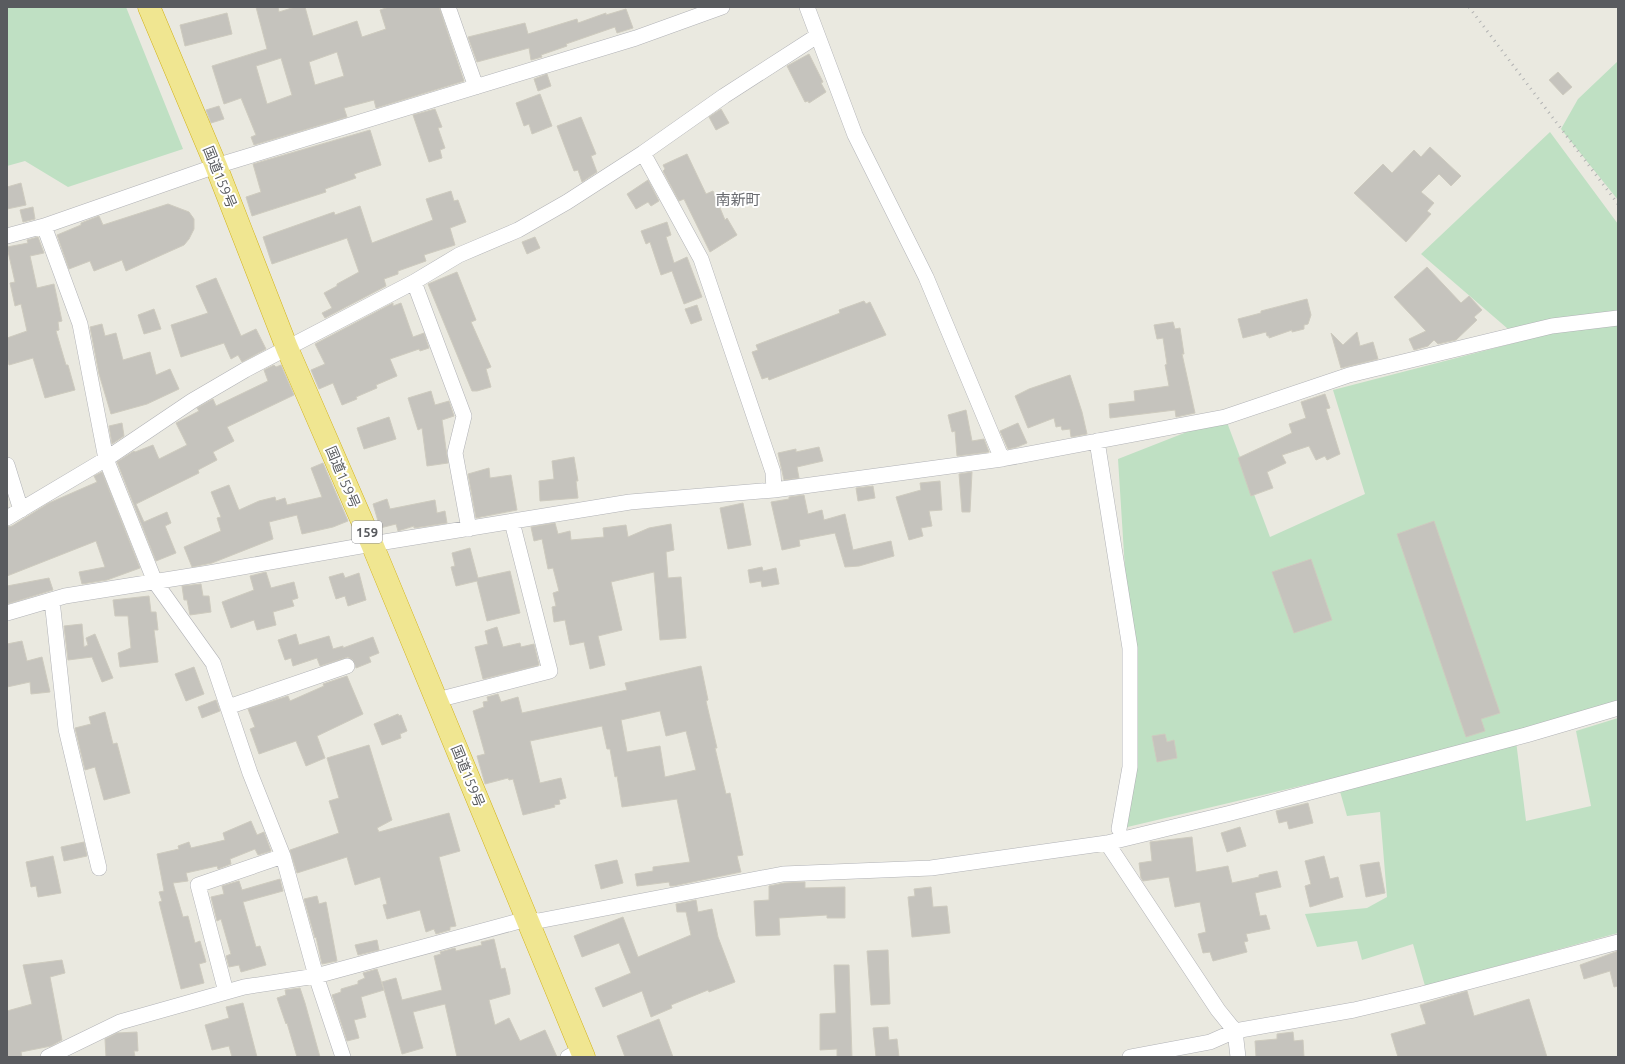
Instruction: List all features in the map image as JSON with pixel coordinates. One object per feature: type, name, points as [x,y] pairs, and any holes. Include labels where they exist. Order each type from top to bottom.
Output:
[{"type":"highway","name":"国道159号","points":[[149,7],[216,166],[287,348],[372,544],[528,919],[578,1055]]},
{"type":"street","points":[[448,7],[476,87]]},
{"type":"street","points":[[7,236],[44,226],[216,166],[636,38],[722,7]]},
{"type":"street","points":[[807,7],[855,135],[926,277],[1002,459]]},
{"type":"street","points":[[7,518],[106,459],[192,401],[245,370],[414,282],[459,255],[518,230],[549,213],[643,153],[724,96],[817,36]]},
{"type":"street","points":[[643,153],[701,259],[773,472],[774,490]]},
{"type":"street","points":[[44,226],[80,324],[106,459],[155,582],[213,663],[250,773],[283,856],[316,976],[343,1057]]},
{"type":"street","points":[[414,282],[464,416],[455,453],[469,529]]},
{"type":"street","points":[[7,613],[65,596],[630,502],[774,490],[1002,459],[1225,417],[1349,375],[1552,326],[1618,318]]},
{"type":"street","points":[[1097,441],[1130,648],[1130,767],[1119,829]]},
{"type":"street","points":[[7,465],[21,510]]},
{"type":"street","points":[[437,700],[550,672],[512,522]]},
{"type":"street","points":[[52,600],[66,729],[99,868]]},
{"type":"street","points":[[228,707],[347,666]]},
{"type":"street","points":[[48,1057],[120,1022],[244,987],[316,976],[528,919],[538,921],[783,874],[931,868],[1107,843],[1253,807],[1526,735],[1618,708]]},
{"type":"street","points":[[1107,843],[1218,1010],[1235,1031],[1238,1057]]},
{"type":"street","points":[[226,992],[198,885],[283,856]]},
{"type":"street","points":[[1130,1057],[1210,1042],[1235,1031],[1354,1010],[1422,994],[1618,942]]},
{"type":"green space","points":[[7,7],[126,7],[183,149],[68,187],[25,161],[7,166]]},
{"type":"green space","points":[[1618,61],[1618,200],[1561,129],[1578,99]]},
{"type":"green space","points":[[1550,132],[1618,224],[1618,702],[1473,745],[1119,829],[1130,648],[1118,459],[1225,417],[1270,537],[1365,494],[1333,390],[1522,341],[1421,254]]},
{"type":"green space","points":[[1618,718],[1618,933],[1425,986],[1413,944],[1362,960],[1357,941],[1317,947],[1305,914],[1367,908],[1387,897],[1380,812],[1347,816],[1339,788],[1516,741],[1526,821],[1591,806],[1576,731]]},
{"type":"building","points":[[256,7],[278,7],[279,12],[295,7],[305,7],[313,36],[357,21],[362,37],[386,29],[380,10],[389,7],[439,7],[464,81],[376,108],[374,100],[344,108],[347,117],[254,145],[251,137],[256,135],[241,98],[224,104],[212,66],[267,49]],"holes":[[[337,52],[344,76],[315,85],[309,62]],[[281,58],[292,95],[267,104],[256,66]]]},
{"type":"building","points":[[626,9],[633,28],[617,33],[615,27],[566,44],[567,46],[531,60],[529,48],[477,62],[468,37],[525,23],[528,34],[577,19],[578,23],[606,13],[606,15]]},
{"type":"building","points":[[227,13],[232,34],[185,46],[180,25]]},
{"type":"building","points":[[809,54],[823,82],[821,83],[826,92],[809,103],[808,101],[805,102],[787,66]]},
{"type":"building","points":[[1558,72],[1572,87],[1563,95],[1549,80]]},
{"type":"building","points":[[547,74],[551,86],[538,91],[534,79]]},
{"type":"building","points":[[540,94],[552,126],[532,134],[529,124],[524,126],[516,103]]},
{"type":"building","points":[[219,106],[224,119],[211,123],[206,110]]},
{"type":"building","points":[[435,109],[442,127],[438,128],[445,148],[440,150],[442,158],[429,162],[413,115]]},
{"type":"building","points":[[721,109],[729,123],[716,130],[709,117]]},
{"type":"building","points":[[581,117],[596,154],[591,156],[597,172],[582,182],[578,170],[574,171],[557,126]]},
{"type":"building","points":[[370,130],[381,165],[354,174],[356,178],[325,189],[326,192],[252,216],[246,197],[261,192],[253,164]]},
{"type":"building","points":[[1430,147],[1461,176],[1451,186],[1439,174],[1421,192],[1434,203],[1427,211],[1431,214],[1406,242],[1354,193],[1383,164],[1392,173],[1414,150],[1421,157]]},
{"type":"building","points":[[687,154],[706,194],[713,191],[725,220],[727,218],[737,235],[710,252],[684,199],[679,201],[663,171],[665,169],[663,165]]},
{"type":"building","points":[[648,180],[659,201],[651,206],[648,202],[636,209],[627,194]]},
{"type":"building","points":[[21,183],[26,205],[7,209],[7,187]]},
{"type":"building","points":[[451,191],[454,201],[458,200],[466,222],[450,228],[455,245],[424,255],[426,261],[398,271],[398,274],[384,279],[386,286],[325,318],[322,313],[332,308],[324,293],[359,272],[347,238],[272,264],[263,237],[334,212],[335,215],[360,206],[372,243],[433,220],[426,199]]},
{"type":"building","points":[[168,204],[189,212],[194,219],[194,229],[184,245],[126,271],[122,260],[94,271],[90,261],[69,269],[57,235],[99,216],[103,225]]},
{"type":"building","points":[[33,207],[35,219],[23,222],[20,210]]},
{"type":"building","points":[[667,222],[671,235],[666,237],[674,263],[687,257],[702,297],[684,304],[672,271],[661,275],[650,242],[646,244],[641,231]]},
{"type":"building","points":[[38,237],[44,253],[30,256],[37,288],[54,284],[62,321],[58,322],[59,330],[56,331],[75,390],[45,398],[33,358],[9,365],[7,357],[7,338],[27,331],[21,304],[15,306],[10,283],[15,282],[7,247],[28,243],[27,240]]},
{"type":"building","points":[[535,237],[540,248],[527,254],[522,242]]},
{"type":"building","points":[[1427,267],[1461,303],[1469,296],[1482,310],[1474,317],[1477,320],[1456,340],[1438,344],[1434,340],[1428,346],[1414,350],[1409,339],[1426,331],[1394,297]]},
{"type":"building","points":[[457,272],[476,320],[471,322],[491,367],[486,369],[491,387],[477,391],[472,391],[428,284]]},
{"type":"building","points":[[216,278],[241,336],[256,329],[266,349],[242,362],[238,355],[231,359],[224,343],[181,357],[171,325],[208,313],[196,286]]},
{"type":"building","points":[[1307,299],[1311,315],[1308,324],[1304,325],[1304,329],[1292,332],[1292,330],[1269,338],[1266,332],[1243,338],[1238,319],[1261,313],[1261,311]]},
{"type":"building","points":[[864,301],[866,304],[870,302],[886,335],[769,380],[768,377],[762,379],[752,352],[758,350],[756,345],[840,313],[839,310]]},
{"type":"building","points":[[393,303],[393,306],[401,303],[413,337],[424,333],[429,348],[420,351],[419,349],[390,359],[397,376],[376,385],[377,388],[342,405],[333,383],[319,389],[311,370],[325,364],[315,344]]},
{"type":"building","points":[[697,305],[702,320],[691,324],[685,309]]},
{"type":"building","points":[[154,309],[161,329],[144,334],[138,315]]},
{"type":"building","points":[[1173,322],[1175,329],[1180,328],[1184,354],[1182,354],[1195,413],[1176,417],[1175,410],[1110,418],[1109,404],[1135,401],[1134,391],[1169,386],[1165,365],[1167,364],[1163,338],[1157,339],[1154,325]]},
{"type":"building","points":[[102,324],[105,336],[116,333],[123,360],[150,352],[156,375],[170,369],[179,389],[147,404],[111,414],[99,374],[90,327]]},
{"type":"building","points":[[1357,332],[1360,346],[1373,342],[1378,359],[1341,368],[1331,333],[1343,345]]},
{"type":"building","points":[[274,365],[276,367],[281,365],[294,395],[227,427],[234,441],[213,452],[217,460],[198,470],[199,473],[136,504],[144,522],[167,512],[171,523],[165,526],[176,553],[156,561],[117,462],[134,451],[135,452],[153,445],[159,459],[187,445],[176,423],[199,411],[197,408],[213,399],[216,406],[268,381],[264,370]]},
{"type":"building","points":[[1070,375],[1082,412],[1087,434],[1071,437],[1070,429],[1062,430],[1061,426],[1056,427],[1054,418],[1028,428],[1015,396],[1029,389]]},
{"type":"building","points":[[431,391],[435,405],[449,401],[454,416],[442,420],[448,463],[427,466],[422,428],[418,430],[408,398]]},
{"type":"building","points":[[1325,394],[1330,408],[1326,409],[1340,454],[1327,460],[1325,456],[1316,460],[1309,446],[1282,455],[1286,463],[1267,472],[1273,488],[1251,496],[1238,458],[1292,433],[1289,424],[1306,418],[1301,402]]},
{"type":"building","points":[[966,410],[972,441],[984,439],[989,452],[957,456],[955,431],[952,432],[948,415]]},
{"type":"building","points":[[389,417],[396,439],[364,449],[357,428]]},
{"type":"building","points":[[122,423],[124,436],[112,444],[109,426]]},
{"type":"building","points":[[1018,423],[1027,443],[1008,449],[1000,431]]},
{"type":"building","points":[[819,447],[823,461],[797,467],[799,478],[784,480],[778,453],[796,449],[796,452]]},
{"type":"building","points":[[574,457],[578,481],[576,481],[578,498],[540,501],[539,481],[554,479],[552,461]]},
{"type":"building","points":[[323,463],[348,521],[333,527],[302,534],[297,515],[269,522],[273,539],[212,563],[192,567],[184,547],[221,531],[217,518],[221,517],[211,492],[229,485],[239,510],[259,501],[275,497],[276,501],[285,498],[287,505],[322,497],[311,468]]},
{"type":"building","points":[[489,468],[490,478],[511,475],[517,510],[476,518],[468,474]]},
{"type":"building","points":[[102,472],[140,568],[107,580],[82,584],[79,572],[105,567],[96,541],[7,576],[7,527],[12,526],[49,503],[97,482],[94,476]]},
{"type":"building","points":[[972,472],[970,512],[962,512],[959,474]]},
{"type":"building","points":[[940,481],[942,510],[929,511],[932,526],[921,528],[923,536],[909,540],[896,497],[921,490],[920,483]]},
{"type":"building","points":[[873,486],[875,498],[858,501],[856,488]]},
{"type":"building","points":[[804,495],[808,514],[822,510],[824,520],[845,514],[853,550],[891,541],[894,556],[859,566],[845,567],[835,533],[799,540],[800,546],[782,550],[771,502]]},
{"type":"building","points":[[387,499],[390,509],[435,500],[437,513],[445,511],[447,523],[414,528],[414,526],[398,531],[396,524],[380,528],[373,504]]},
{"type":"building","points":[[743,503],[751,545],[728,549],[720,508]]},
{"type":"building","points":[[1434,521],[1500,713],[1481,719],[1485,731],[1466,737],[1397,534]]},
{"type":"building","points":[[555,523],[558,534],[570,531],[571,540],[604,537],[603,528],[626,525],[628,537],[649,528],[671,524],[674,550],[666,552],[668,578],[681,577],[686,638],[660,640],[654,572],[611,582],[622,630],[598,636],[605,665],[590,669],[584,642],[570,645],[565,620],[554,622],[552,607],[556,606],[553,593],[559,591],[553,568],[548,569],[542,539],[534,541],[531,527]]},
{"type":"building","points":[[470,548],[478,578],[510,571],[520,613],[487,621],[477,581],[456,586],[451,567],[455,566],[452,553]]},
{"type":"building","points":[[1311,559],[1332,620],[1294,633],[1272,572]]},
{"type":"building","points":[[762,567],[763,571],[776,568],[779,584],[762,587],[761,581],[750,583],[748,570]]},
{"type":"building","points":[[266,572],[271,588],[294,582],[298,598],[292,600],[294,606],[273,612],[276,625],[257,630],[254,620],[231,628],[222,602],[254,590],[250,576]]},
{"type":"building","points":[[343,573],[345,578],[359,573],[366,600],[348,606],[345,596],[336,599],[329,577]]},
{"type":"building","points":[[49,578],[53,590],[7,604],[7,586]]},
{"type":"building","points":[[201,584],[203,596],[209,596],[211,612],[190,615],[187,600],[184,600],[182,586]]},
{"type":"building","points":[[149,596],[151,612],[156,612],[158,630],[154,630],[158,662],[120,667],[118,653],[131,648],[128,616],[115,616],[113,600]]},
{"type":"building","points":[[82,624],[84,647],[88,645],[86,638],[95,634],[113,678],[102,682],[92,657],[68,660],[64,626]]},
{"type":"building","points":[[497,627],[503,647],[520,643],[521,647],[534,644],[539,665],[483,679],[475,647],[488,644],[485,631]]},
{"type":"building","points":[[296,634],[299,645],[329,636],[333,649],[343,646],[343,648],[373,637],[379,653],[369,657],[371,662],[356,668],[353,660],[348,657],[320,666],[317,658],[293,666],[291,658],[285,660],[278,640]]},
{"type":"building","points":[[22,641],[27,661],[42,657],[50,692],[31,694],[30,682],[7,687],[7,644]]},
{"type":"building","points":[[701,666],[708,700],[706,701],[717,748],[715,748],[726,794],[730,793],[743,855],[737,856],[741,872],[673,886],[670,886],[669,882],[637,886],[635,874],[653,871],[653,867],[690,862],[677,799],[622,807],[617,776],[615,777],[610,749],[607,749],[602,726],[530,741],[540,783],[561,778],[566,798],[559,800],[560,804],[554,805],[555,807],[523,815],[513,779],[509,780],[508,778],[485,784],[477,756],[485,754],[473,711],[484,707],[483,702],[488,701],[487,697],[498,694],[501,702],[518,697],[522,713],[627,690],[625,683]],"holes":[[[660,711],[666,736],[686,731],[696,770],[665,777],[660,746],[627,752],[621,720]]]},
{"type":"building","points":[[194,667],[204,694],[186,701],[175,674]]},
{"type":"building","points":[[347,676],[363,714],[317,736],[325,758],[306,766],[296,741],[259,754],[250,729],[255,727],[248,709],[288,696],[290,701],[324,686],[323,684]]},
{"type":"building","points":[[216,700],[220,711],[202,718],[198,707]]},
{"type":"building","points":[[105,712],[113,744],[117,743],[130,793],[104,800],[95,767],[85,770],[75,728],[91,724],[89,717]]},
{"type":"building","points":[[398,714],[399,716],[401,715],[407,731],[400,734],[401,738],[382,745],[374,724]]},
{"type":"building","points":[[1165,734],[1167,742],[1174,740],[1177,758],[1157,762],[1152,736]]},
{"type":"building","points":[[369,745],[392,820],[377,828],[379,832],[449,813],[460,851],[439,857],[456,926],[450,927],[450,930],[436,934],[434,929],[426,932],[420,910],[387,919],[383,905],[387,904],[380,877],[355,885],[347,857],[297,873],[290,850],[339,833],[329,801],[339,798],[327,758]]},
{"type":"building","points":[[1308,803],[1313,823],[1289,829],[1287,821],[1279,823],[1276,811]]},
{"type":"building","points":[[251,821],[257,835],[264,832],[271,851],[258,855],[255,849],[230,859],[231,864],[218,869],[217,866],[186,873],[188,881],[173,883],[183,917],[188,916],[195,943],[200,941],[206,962],[199,964],[204,983],[181,989],[159,902],[162,901],[159,892],[164,891],[157,854],[179,849],[178,846],[189,842],[191,848],[225,840],[223,833]]},
{"type":"building","points":[[1240,827],[1246,846],[1227,852],[1221,833]]},
{"type":"building","points":[[1192,837],[1196,872],[1228,866],[1232,883],[1277,871],[1281,887],[1255,893],[1260,916],[1266,915],[1270,929],[1246,934],[1248,941],[1244,942],[1247,952],[1213,961],[1210,952],[1203,953],[1198,934],[1206,932],[1200,902],[1175,907],[1169,877],[1143,881],[1141,878],[1139,863],[1152,861],[1150,842]]},
{"type":"building","points":[[84,842],[87,856],[64,861],[61,847]]},
{"type":"building","points":[[53,856],[61,893],[38,897],[36,886],[31,887],[26,862]]},
{"type":"building","points":[[1324,856],[1330,879],[1338,877],[1343,897],[1310,907],[1305,886],[1311,884],[1305,861]]},
{"type":"building","points":[[617,860],[623,883],[601,889],[595,865]]},
{"type":"building","points":[[1379,862],[1385,893],[1366,897],[1360,865]]},
{"type":"building","points":[[280,879],[283,891],[243,902],[256,947],[260,946],[266,965],[241,972],[239,965],[229,967],[226,956],[231,954],[221,919],[217,921],[211,897],[224,894],[222,886],[239,881],[242,890]]},
{"type":"building","points":[[805,882],[805,888],[845,887],[845,918],[827,918],[827,915],[779,918],[780,935],[756,936],[754,901],[769,900],[769,886],[784,883]]},
{"type":"building","points":[[931,887],[933,907],[947,906],[950,933],[912,937],[908,897],[915,896],[914,889]]},
{"type":"building","points":[[317,896],[319,904],[326,902],[337,961],[322,964],[316,937],[315,938],[304,899]]},
{"type":"building","points":[[696,900],[698,912],[712,909],[718,937],[735,982],[709,992],[708,990],[671,1005],[672,1008],[651,1017],[642,991],[603,1007],[595,988],[631,973],[619,943],[582,957],[574,936],[623,917],[638,957],[691,935],[686,912],[677,912],[676,904]]},
{"type":"building","points":[[494,939],[501,969],[505,968],[510,989],[510,994],[489,1000],[495,1025],[509,1018],[520,1041],[545,1030],[557,1057],[457,1057],[445,1004],[413,1012],[423,1048],[402,1054],[382,982],[396,978],[402,1000],[442,990],[434,956],[441,954],[440,952],[455,948],[456,951],[482,945],[481,942]]},
{"type":"building","points":[[377,940],[379,950],[358,955],[355,945]]},
{"type":"building","points":[[888,950],[890,1004],[871,1005],[867,951]]},
{"type":"building","points":[[1618,951],[1618,986],[1614,987],[1610,971],[1584,979],[1580,965]]},
{"type":"building","points":[[62,960],[65,973],[50,977],[62,1040],[51,1046],[21,1052],[22,1057],[7,1057],[7,1011],[32,1004],[23,965]]},
{"type":"building","points":[[834,965],[849,965],[852,1057],[837,1057],[837,1049],[820,1050],[820,1014],[836,1013]]},
{"type":"building","points":[[377,969],[384,990],[361,997],[366,1017],[354,1020],[359,1038],[347,1041],[332,995],[341,992],[341,989],[358,984],[358,981],[365,978],[363,973]]},
{"type":"building","points":[[300,988],[320,1057],[297,1057],[287,1023],[286,1024],[277,998],[286,995],[285,990]]},
{"type":"building","points":[[1467,991],[1474,1016],[1529,999],[1547,1057],[1398,1057],[1391,1034],[1426,1024],[1420,1005]]},
{"type":"building","points":[[243,1003],[257,1057],[232,1057],[229,1046],[212,1050],[205,1025],[229,1018],[226,1007]]},
{"type":"building","points":[[659,1019],[673,1057],[625,1057],[617,1036]]},
{"type":"building","points":[[888,1027],[889,1040],[897,1039],[899,1057],[876,1057],[873,1028]]},
{"type":"building","points":[[137,1032],[138,1051],[134,1051],[135,1057],[106,1057],[105,1039],[117,1033]]},
{"type":"building","points":[[1293,1032],[1294,1041],[1303,1040],[1304,1057],[1256,1057],[1255,1041],[1277,1039],[1277,1034]]},
{"type":"railway","points":[[1469,7],[1618,204]]},
{"type":"district","name":"南新町","points":[[738,199]]}]
